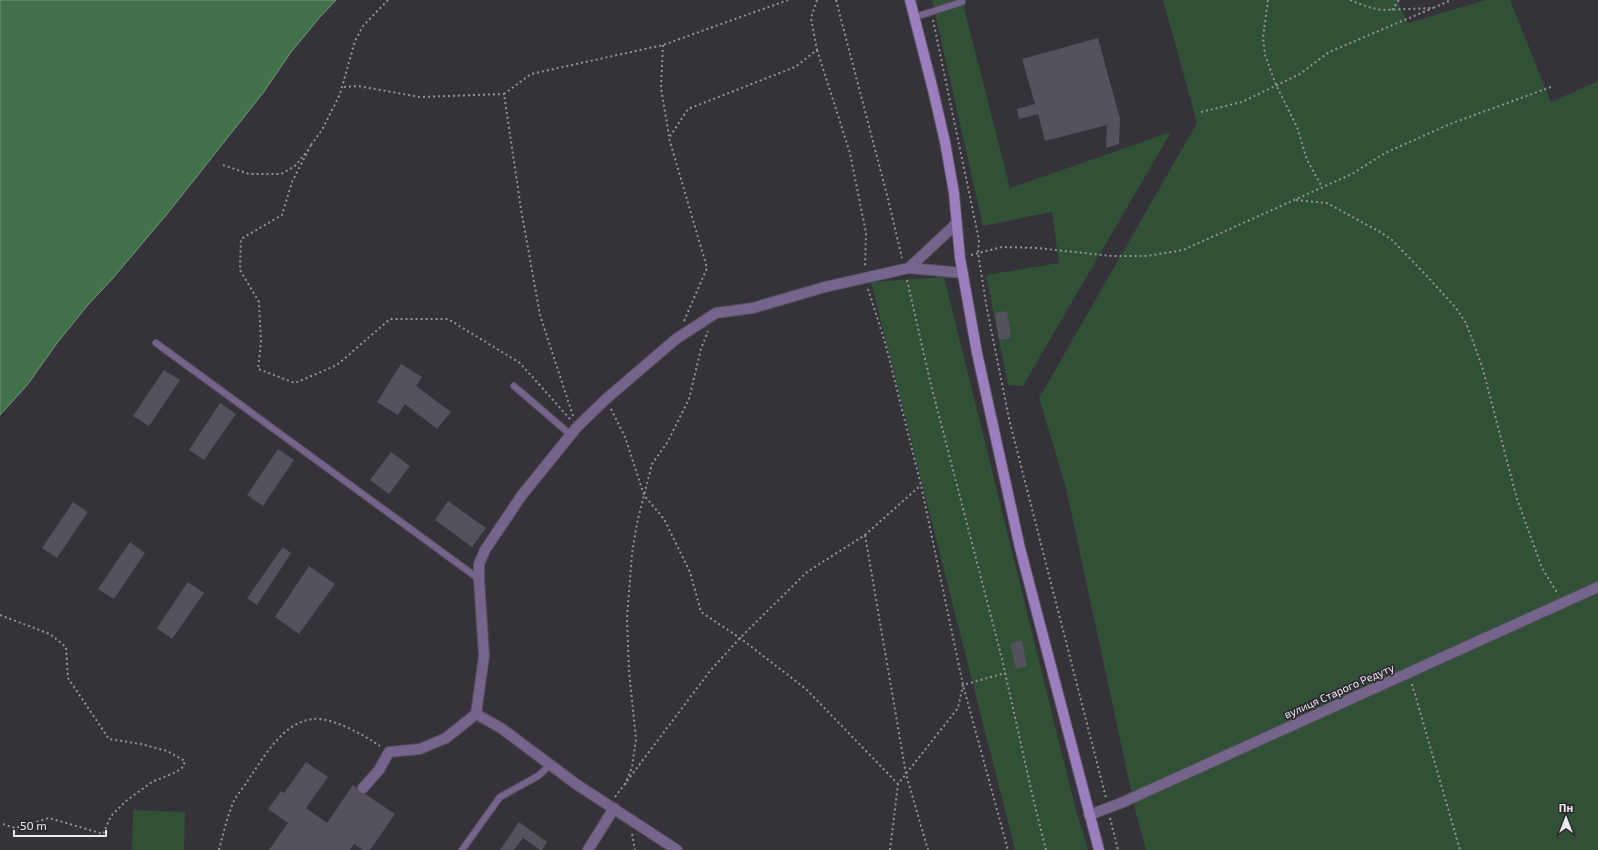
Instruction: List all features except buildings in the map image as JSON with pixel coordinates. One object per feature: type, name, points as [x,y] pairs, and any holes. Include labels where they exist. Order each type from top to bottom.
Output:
[{"type":"main road","points":[[910,0],[934,90],[945,142],[954,192],[960,258],[977,353],[1020,548],[1099,850]]},
{"type":"street","points":[[906,269],[956,224]]},
{"type":"street","points":[[363,788],[379,770],[389,752],[420,749],[446,738],[476,714],[484,656],[479,564],[485,550],[522,495],[574,431],[606,399],[676,338],[716,313],[753,308],[824,287],[906,269],[963,273]]},
{"type":"street","name":"вулиця Старого Редуту","points":[[1089,814],[1108,808],[1598,587]]},
{"type":"street","points":[[476,714],[501,728],[576,784],[676,850]]},
{"type":"street","points":[[588,850],[611,806]]},
{"type":"lane","points":[[914,17],[962,2]]},
{"type":"lane","points":[[156,343],[479,579]]},
{"type":"lane","points":[[514,386],[574,431]]},
{"type":"lane","points":[[462,850],[500,797],[538,776],[550,765]]},
{"type":"path","points":[[223,165],[249,174],[281,174],[296,166],[322,130],[344,86],[356,40],[360,31],[388,0]]},
{"type":"path","points":[[344,86],[358,86],[420,97],[504,94],[531,74],[663,45],[788,0]]},
{"type":"path","points":[[817,0],[811,18],[817,50],[850,154],[865,226],[865,278],[885,342],[921,485],[963,685],[1008,850]]},
{"type":"path","points":[[836,0],[906,269],[931,385],[1005,674],[1046,850]]},
{"type":"path","points":[[1268,0],[1263,38],[1265,54],[1276,85],[1296,127],[1307,160],[1322,187]]},
{"type":"path","points":[[1350,0],[1368,7],[1392,10],[1432,8]]},
{"type":"path","points":[[1392,10],[1399,0]]},
{"type":"path","points":[[1201,112],[1242,102],[1300,74],[1329,52],[1451,0]]},
{"type":"path","points":[[931,11],[979,240],[978,253],[987,309],[1010,423],[1118,850]]},
{"type":"path","points":[[663,45],[661,88],[669,138],[706,268],[676,338]]},
{"type":"path","points":[[669,138],[688,109],[795,67],[817,50]]},
{"type":"path","points":[[960,258],[1002,247],[1037,248],[1112,256],[1147,256],[1183,250],[1352,174],[1385,154],[1450,124],[1550,87]]},
{"type":"path","points":[[504,94],[521,208],[540,315],[574,431]]},
{"type":"path","points":[[311,145],[292,182],[282,215],[241,239],[240,270],[259,302],[261,342],[258,369],[296,383],[337,365],[390,319],[448,319],[520,363],[574,431]]},
{"type":"path","points":[[1294,200],[1327,203],[1380,232],[1392,240],[1456,308],[1466,323],[1482,366],[1522,513],[1542,568],[1562,602]]},
{"type":"path","points":[[625,785],[632,767],[636,739],[629,671],[627,618],[632,554],[652,464],[667,443],[689,399],[701,349],[716,313]]},
{"type":"path","points":[[606,399],[625,437],[644,495],[664,519],[690,572],[701,612],[740,638],[806,689],[898,784]]},
{"type":"path","points":[[611,806],[710,671],[740,638],[807,572],[865,535],[921,485]]},
{"type":"path","points":[[865,535],[906,774],[928,850]]},
{"type":"path","points":[[0,615],[50,634],[66,647],[68,678],[109,739],[141,744],[167,751],[184,761],[183,767],[176,772],[152,782],[126,801],[111,816],[103,834],[48,818],[15,828],[0,823]]},
{"type":"path","points":[[1409,673],[1460,850]]},
{"type":"path","points":[[963,685],[1005,674]]},
{"type":"path","points":[[890,850],[898,784],[958,708],[963,685]]},
{"type":"path","points":[[219,850],[225,825],[234,802],[272,744],[299,722],[314,718],[332,722],[366,737],[389,752]]},
{"type":"shaded area","points":[[0,0],[336,0],[291,52],[263,93],[167,214],[113,278],[87,306],[57,343],[28,384],[0,415]]},
{"type":"shaded area","points":[[932,0],[962,0],[1010,188],[1171,132],[1023,386],[1008,385],[986,275],[1059,263],[1052,212],[983,226]]},
{"type":"shaded area","points":[[1163,0],[1397,0],[1408,23],[1486,0],[1510,0],[1551,102],[1598,81],[1598,850],[1146,850],[1135,809],[1066,488],[1039,398],[1197,123]]},
{"type":"shaded area","points":[[944,277],[1076,810],[1088,850],[1015,850],[871,282]]},
{"type":"shaded area","points":[[133,810],[185,812],[184,850],[132,850]]}]
